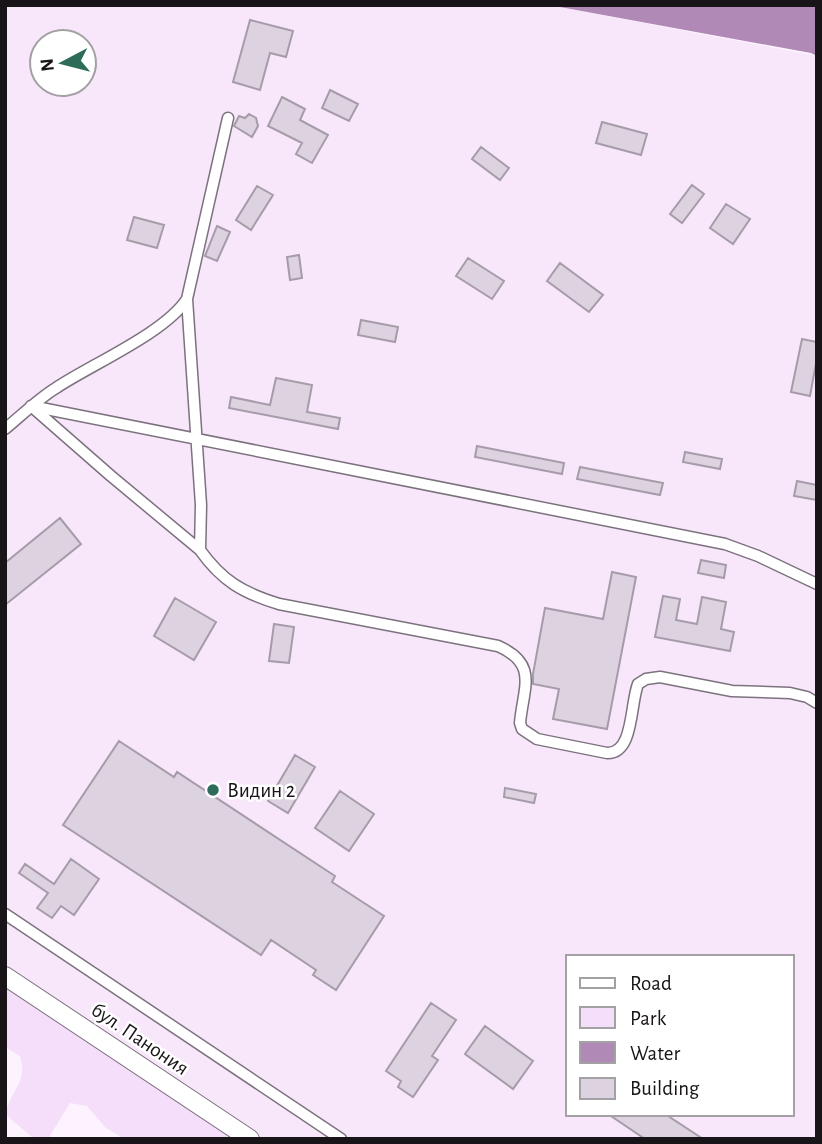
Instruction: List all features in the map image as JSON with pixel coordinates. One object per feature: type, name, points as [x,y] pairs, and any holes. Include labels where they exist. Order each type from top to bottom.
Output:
[{"type":"main road","name":"бул. Панония","points":[[5,976],[250,1139]]},
{"type":"street","points":[[200,550],[201,505],[187,299],[228,118]]},
{"type":"street","points":[[5,429],[54,389],[164,323],[187,299]]},
{"type":"street","points":[[31,406],[725,544],[758,556],[817,584]]},
{"type":"street","points":[[31,406],[200,550],[213,569],[252,596],[279,604],[498,646],[509,651],[517,657],[526,673],[520,723],[522,729],[537,739],[614,753],[624,744],[639,684],[654,677],[732,691],[790,693],[807,697],[817,704]]},
{"type":"street","points":[[5,914],[341,1139]]},
{"type":"shaded area","points":[[5,5],[549,5],[817,56],[817,1139],[250,1139],[5,976]]},
{"type":"green space","points":[[5,976],[250,1139],[125,1139],[106,1128],[87,1106],[70,1103],[48,1139],[34,1139],[5,1114],[20,1079],[22,1065],[20,1056],[5,1047]]},
{"type":"water","points":[[549,5],[817,5],[817,56],[811,53]]},
{"type":"building","points":[[250,20],[293,31],[286,57],[270,53],[260,90],[233,82]]},
{"type":"building","points":[[330,90],[358,104],[349,121],[322,108]]},
{"type":"building","points":[[282,97],[305,109],[300,120],[328,135],[312,163],[296,154],[302,143],[268,126]]},
{"type":"building","points":[[249,114],[256,118],[258,126],[252,137],[234,126],[239,116],[245,118]]},
{"type":"building","points":[[602,122],[647,134],[641,155],[596,143]]},
{"type":"building","points":[[481,147],[509,168],[500,180],[472,159]]},
{"type":"building","points":[[692,185],[704,194],[682,223],[670,214]]},
{"type":"building","points":[[257,186],[273,195],[251,230],[236,220]]},
{"type":"building","points":[[726,204],[750,219],[733,244],[710,228]]},
{"type":"building","points":[[134,217],[164,225],[157,248],[127,240]]},
{"type":"building","points":[[217,226],[230,232],[217,261],[205,256]]},
{"type":"building","points":[[299,255],[302,278],[290,280],[287,257]]},
{"type":"building","points":[[468,258],[504,281],[492,299],[456,276]]},
{"type":"building","points":[[560,263],[603,295],[589,312],[547,281]]},
{"type":"building","points":[[361,320],[398,327],[395,342],[358,335]]},
{"type":"building","points":[[802,339],[817,342],[810,396],[791,392]]},
{"type":"building","points":[[276,378],[312,385],[307,412],[340,418],[338,429],[229,408],[231,397],[270,405]]},
{"type":"building","points":[[477,446],[564,463],[562,474],[475,457]]},
{"type":"building","points":[[685,452],[722,459],[720,469],[683,462]]},
{"type":"building","points":[[580,467],[663,483],[660,495],[577,479]]},
{"type":"building","points":[[797,481],[817,485],[817,500],[794,496]]},
{"type":"building","points":[[60,518],[81,544],[5,605],[5,563]]},
{"type":"building","points":[[701,560],[726,565],[724,578],[698,573]]},
{"type":"building","points":[[612,572],[636,577],[607,729],[553,719],[559,689],[533,684],[545,608],[603,619]]},
{"type":"building","points":[[663,596],[680,599],[676,620],[697,624],[702,597],[726,602],[721,629],[734,632],[730,651],[655,637]]},
{"type":"building","points":[[175,598],[216,622],[194,660],[154,636]]},
{"type":"building","points":[[274,624],[294,627],[289,663],[269,661]]},
{"type":"building","points":[[119,741],[174,777],[177,772],[335,876],[332,882],[384,916],[336,990],[313,975],[316,970],[271,940],[261,955],[63,825]]},
{"type":"building","points":[[295,755],[315,767],[288,813],[268,801]]},
{"type":"building","points":[[505,788],[536,794],[534,803],[504,797]]},
{"type":"building","points":[[340,791],[374,814],[349,851],[315,828]]},
{"type":"building","points":[[71,859],[99,879],[74,915],[61,906],[52,918],[37,908],[48,893],[19,873],[25,864],[54,884]]},
{"type":"building","points":[[431,1003],[456,1020],[432,1056],[438,1060],[413,1097],[398,1087],[401,1081],[386,1071]]},
{"type":"building","points":[[485,1026],[533,1061],[513,1089],[465,1054]]},
{"type":"building","points":[[611,1116],[668,1116],[703,1139],[645,1139]]},
{"type":"place","name":"Видин 2","points":[[213,790]]}]
